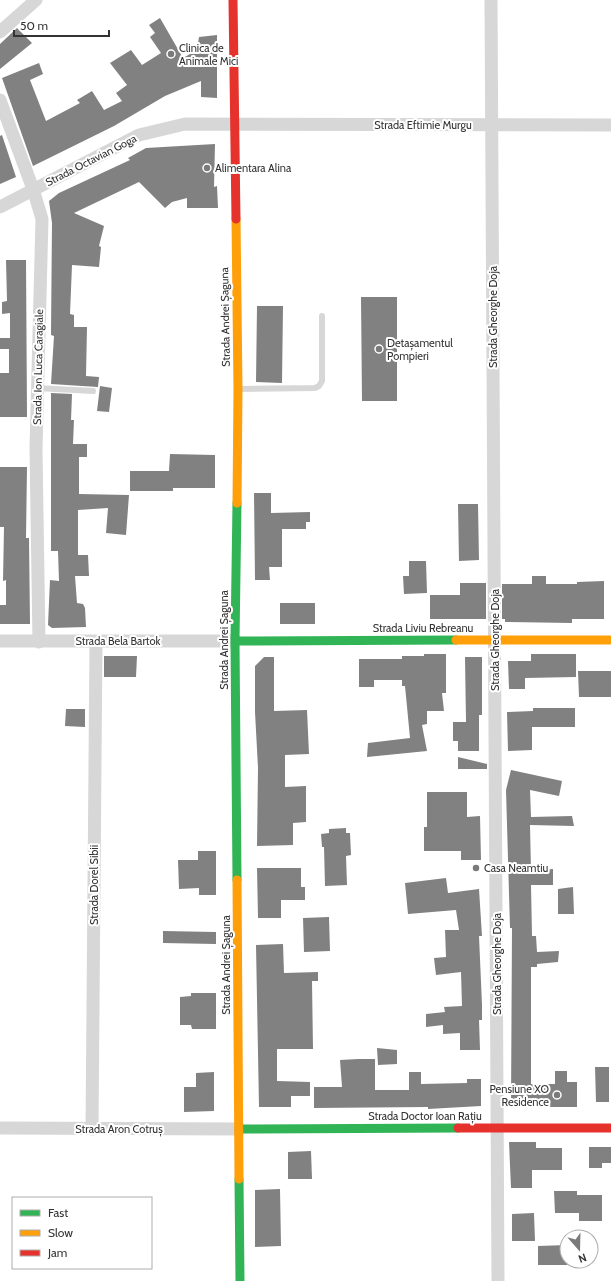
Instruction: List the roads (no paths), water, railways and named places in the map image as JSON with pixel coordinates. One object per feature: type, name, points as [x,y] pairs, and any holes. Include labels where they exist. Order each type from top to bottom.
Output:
[{"type":"main road","name":"Strada Andrei Șaguna","points":[[233,0],[238,389],[235,641],[240,1281]]},
{"type":"main road","name":"Strada Liviu Rebreanu","points":[[235,641],[495,639],[611,640]]},
{"type":"main road","name":"Strada Doctor Ioan Rațiu","points":[[239,1129],[611,1128]]},
{"type":"street","points":[[0,32],[36,0]]},
{"type":"street","name":"Strada Gheorghe Doja","points":[[491,0],[498,1281]]},
{"type":"street","name":"Strada Ion Luca Caragiale","points":[[0,100],[33,189],[42,219],[37,388],[39,642]]},
{"type":"street","name":"Strada Octavian Goga","points":[[0,207],[139,135],[185,124],[235,126]]},
{"type":"street","name":"Strada Eftimie Murgu","points":[[235,126],[611,125]]},
{"type":"street","name":"Strada Bela Bartok","points":[[0,641],[235,641]]},
{"type":"street","name":"Strada Dorel Sibii","points":[[92,1129],[96,642]]},
{"type":"street","name":"Strada Aron Cotruș","points":[[0,1128],[239,1129]]},
{"type":"lane","points":[[238,389],[315,388],[319,386],[322,381],[322,316]]},
{"type":"lane","points":[[37,388],[93,391]]},
{"type":"place","name":"Clinica de Animale Mici","points":[[171,54]]},
{"type":"place","name":"Alimentara Alina","points":[[207,168]]},
{"type":"place","name":"Detașamentul Pompieri","points":[[379,349]]},
{"type":"place","name":"Casa Neamtiu","points":[[476,868]]},
{"type":"place","name":"Pensiune XO Residence","points":[[557,1095]]}]
